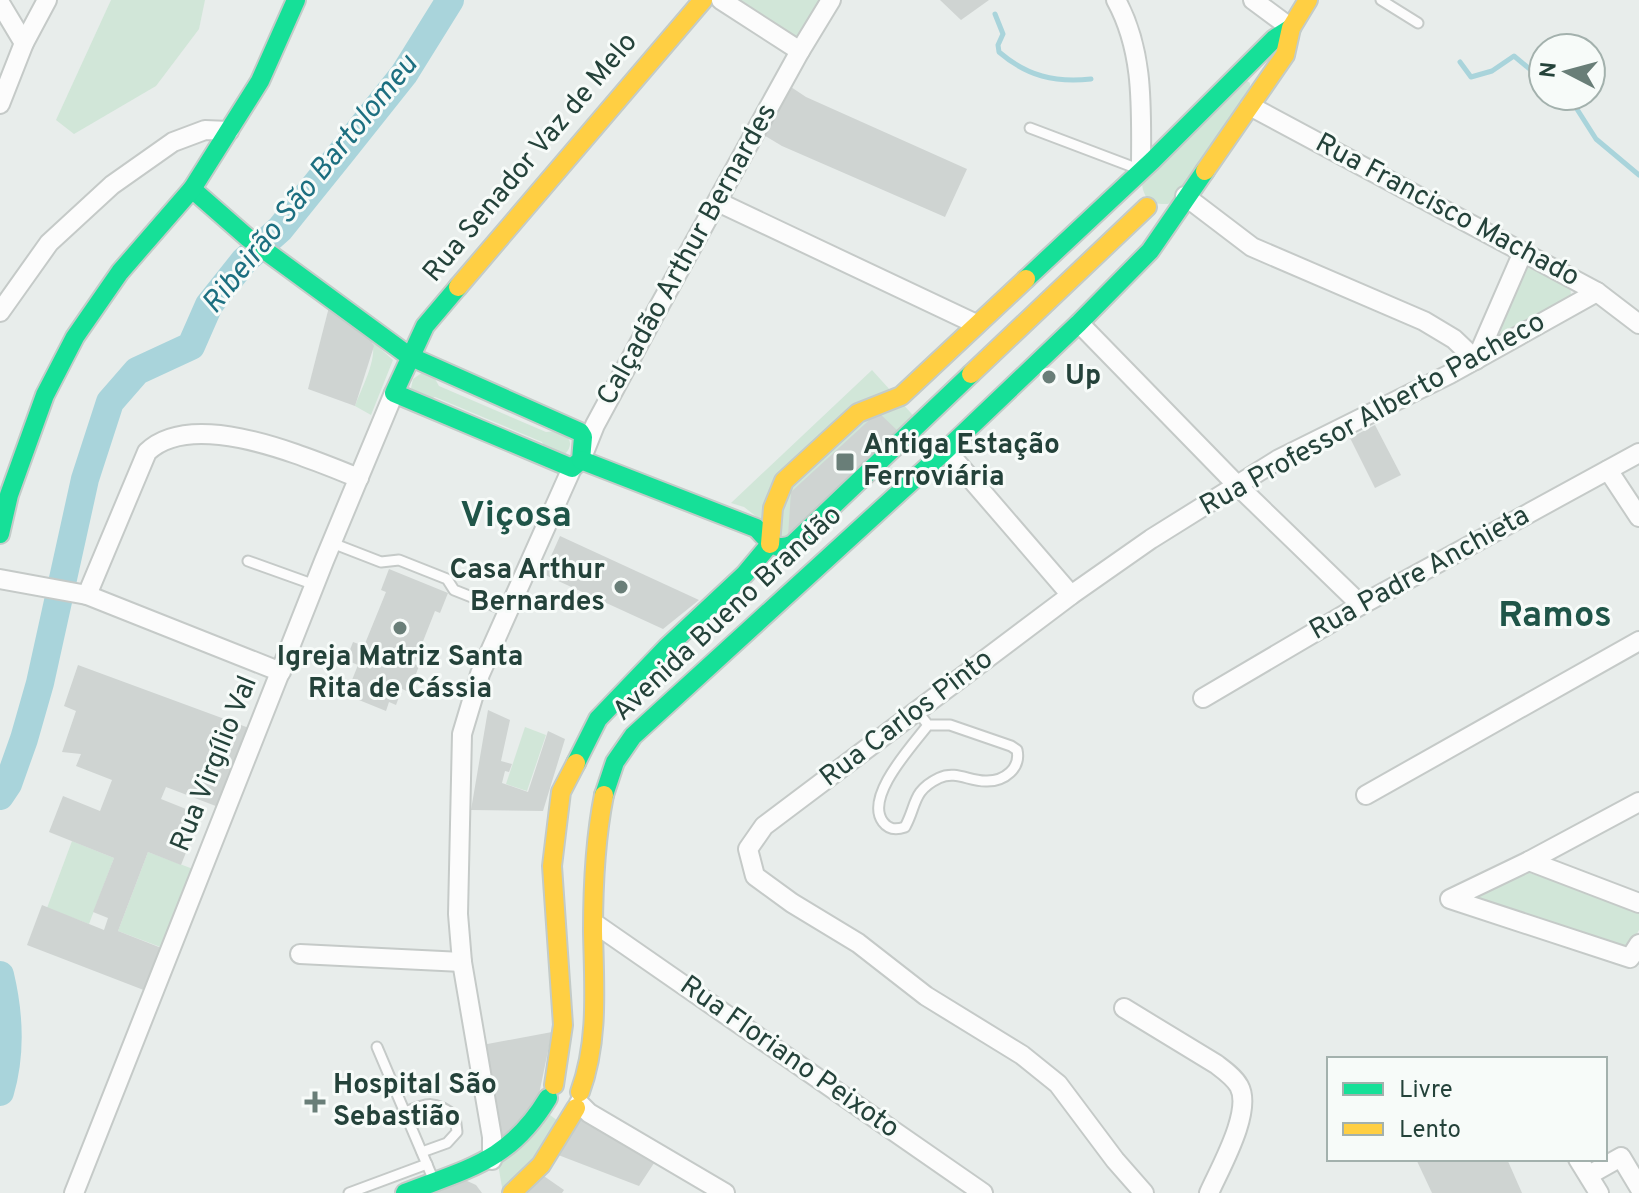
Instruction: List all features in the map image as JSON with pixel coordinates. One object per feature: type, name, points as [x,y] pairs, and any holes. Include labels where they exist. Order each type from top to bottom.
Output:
[{"type":"street","points":[[0,104],[24,43],[47,0]]},
{"type":"street","points":[[0,534],[9,495],[45,395],[75,337],[120,272],[192,189],[260,81],[296,0]]},
{"type":"street","name":"Rua Senador Vaz de Melo","points":[[409,356],[425,326],[703,0]]},
{"type":"street","points":[[721,0],[800,51]]},
{"type":"street","name":"Calçadão Arthur Bernardes","points":[[499,1181],[462,962],[458,914],[462,734],[480,674],[507,611],[595,425],[831,0]]},
{"type":"street","points":[[1116,0],[1127,21],[1138,61],[1141,170],[1136,186],[1141,202],[1147,207],[1164,211],[1183,200],[1252,247],[1424,321],[1454,339],[1476,360],[1523,252]]},
{"type":"street","points":[[578,1101],[561,1113],[552,1107],[551,1092],[563,1025],[552,866],[561,792],[598,719],[667,647],[745,574],[770,544],[773,508],[784,481],[858,413],[901,396],[1141,170],[1274,39],[1291,28],[1253,0]]},
{"type":"street","name":"Avenida Bueno Brandão","points":[[499,1181],[525,1184],[552,1151],[578,1101],[587,1076],[594,1015],[592,894],[596,831],[613,764],[633,736],[946,450],[1150,251],[1285,55],[1291,28],[1308,0]]},
{"type":"street","points":[[0,3],[24,43]]},
{"type":"street","points":[[1239,74],[1253,75],[1258,79],[1254,100]]},
{"type":"street","name":"Rua Francisco Machado","points":[[1254,100],[1597,292],[1639,324]]},
{"type":"street","points":[[0,312],[49,243],[112,185],[173,142],[205,130],[229,131]]},
{"type":"street","points":[[192,189],[256,244],[409,356],[580,432],[583,437],[577,464]]},
{"type":"street","points":[[718,202],[976,324]]},
{"type":"street","points":[[394,393],[577,464],[756,528],[770,544],[783,549],[793,544],[1147,207]]},
{"type":"street","name":"Rua Professor Alberto Pacheco","points":[[1071,595],[1151,539],[1279,459],[1476,360],[1597,292]]},
{"type":"street","points":[[1079,323],[1237,485],[1361,605]]},
{"type":"street","name":"Rua Virgílio Val","points":[[74,1193],[409,356]]},
{"type":"street","points":[[78,593],[147,452],[156,443],[181,435],[241,439],[359,478]]},
{"type":"street","points":[[946,450],[1071,595]]},
{"type":"street","name":"Rua Padre Anchieta","points":[[1203,698],[1361,605],[1639,453]]},
{"type":"street","points":[[1608,470],[1639,517]]},
{"type":"street","points":[[0,579],[78,593],[281,672]]},
{"type":"street","name":"Rua Carlos Pinto","points":[[1071,595],[923,718],[764,826],[748,849],[755,876],[792,903],[858,943],[926,996],[1022,1055],[1058,1084],[1144,1193]]},
{"type":"street","points":[[1366,795],[1639,641]]},
{"type":"street","points":[[1639,802],[1450,899],[1630,958],[1639,944]]},
{"type":"street","points":[[1529,861],[1639,903]]},
{"type":"street","name":"Rua Floriano Peixoto","points":[[594,923],[983,1193]]},
{"type":"street","points":[[300,954],[462,962]]},
{"type":"street","points":[[1124,1008],[1216,1064],[1230,1074],[1240,1087],[1243,1104],[1236,1133],[1209,1193]]},
{"type":"street","points":[[405,1193],[430,1173],[499,1181],[551,1092],[568,1081],[578,1101],[589,1113],[725,1193]]},
{"type":"street","points":[[1607,1161],[1621,1157],[1639,1187]]},
{"type":"street","points":[[1599,1193],[1583,1167],[1606,1161]]},
{"type":"lane","points":[[1381,0],[1418,23]]},
{"type":"lane","points":[[1030,128],[1141,170]]},
{"type":"lane","points":[[332,543],[381,562],[399,560],[447,579],[454,590],[507,611]]},
{"type":"lane","points":[[248,561],[315,585]]},
{"type":"lane","points":[[923,718],[1011,746],[1017,750],[1019,759],[1012,772],[1001,778],[987,781],[959,774],[942,776],[916,796],[905,827],[897,830],[887,827],[880,818],[877,804],[882,789],[923,718]]},
{"type":"lane","points":[[349,1193],[430,1173],[377,1047]]},
{"type":"lane","points":[[405,1112],[424,1105],[441,1104],[455,1116],[457,1132],[447,1143],[422,1152]]},
{"type":"green space","points":[[111,0],[205,0],[199,29],[156,86],[74,134],[56,120]]},
{"type":"green space","points":[[722,0],[830,0],[799,48]]},
{"type":"green space","points":[[1247,81],[1250,87],[1178,197],[1168,204],[1150,200],[1142,184]]},
{"type":"green space","points":[[1525,264],[1570,284],[1571,296],[1494,340]]},
{"type":"green space","points":[[372,341],[393,360],[371,415],[355,406],[371,365]]},
{"type":"green space","points":[[872,370],[920,423],[792,544],[744,507],[731,503]]},
{"type":"green space","points":[[423,372],[434,377],[439,386],[546,432],[566,436],[569,449],[565,454],[548,452],[542,442],[435,397],[425,400],[411,388],[413,379]]},
{"type":"green space","points":[[525,727],[546,735],[527,791],[506,784]]},
{"type":"green space","points":[[72,841],[114,858],[89,924],[47,908]]},
{"type":"green space","points":[[148,852],[193,869],[163,948],[118,931]]},
{"type":"green space","points":[[1524,871],[1639,910],[1639,930],[1628,950],[1472,897]]},
{"type":"green space","points":[[545,1111],[563,1125],[503,1193],[498,1164]]},
{"type":"building","points":[[940,0],[989,0],[961,20]]},
{"type":"building","points":[[788,85],[806,97],[967,169],[945,217],[782,146],[762,134]]},
{"type":"building","points":[[329,307],[369,337],[374,346],[355,406],[308,389]]},
{"type":"building","name":"Antiga Estação Ferroviária","points":[[878,412],[900,433],[788,536],[791,492]]},
{"type":"building","points":[[1375,425],[1401,475],[1375,488],[1350,438]]},
{"type":"building","name":"Casa Arthur Bernardes","points":[[560,536],[699,600],[663,629],[543,574]]},
{"type":"building","name":"Igreja Matriz Santa Rita de Cássia","points":[[389,569],[448,593],[440,613],[435,611],[414,664],[419,666],[409,692],[402,689],[396,705],[389,702],[386,711],[354,698],[350,685],[358,665],[346,660],[353,642],[364,646],[386,592],[381,590]]},
{"type":"building","points":[[78,665],[249,728],[221,808],[166,787],[161,799],[201,815],[181,865],[148,852],[118,931],[169,951],[154,994],[27,945],[42,905],[104,930],[108,918],[93,912],[114,858],[49,832],[63,796],[100,811],[112,780],[76,766],[81,754],[62,752],[76,711],[64,706]]},
{"type":"building","points":[[488,710],[510,720],[501,761],[512,764],[509,772],[505,771],[502,783],[528,792],[548,731],[565,739],[543,811],[471,810]]},
{"type":"building","points":[[552,1032],[538,1099],[525,1124],[502,1138],[497,1131],[482,1045]]},
{"type":"building","points":[[578,1111],[658,1157],[639,1186],[553,1153]]},
{"type":"building","points":[[1417,1161],[1508,1161],[1522,1193],[1432,1193]]},
{"type":"building","points":[[538,1172],[564,1190],[562,1193],[519,1193]]},
{"type":"building","points":[[465,1180],[476,1185],[482,1193],[430,1193]]},
{"type":"waterway","name":"Ribeirão São Bartolomeu","points":[[0,796],[8,784],[24,739],[40,683],[85,479],[110,402],[137,371],[191,346],[209,305],[244,261],[280,229],[404,74],[450,0]]},
{"type":"waterway","points":[[995,14],[1003,34],[998,45],[999,52],[1020,67],[1053,79],[1091,79]]},
{"type":"waterway","points":[[1460,62],[1471,77],[1492,71],[1514,56],[1527,67]]},
{"type":"waterway","points":[[1579,112],[1596,139],[1639,175]]},
{"type":"waterway","name":"Ribeirão São Bartolomeu","points":[[0,975],[8,1034],[0,1092]]},
{"type":"traffic: fast","points":[[0,534],[9,495],[45,395],[75,337],[120,272],[192,189],[260,81],[296,0]]},
{"type":"traffic: fast","points":[[1026,279],[1153,160],[1274,39],[1291,28]]},
{"type":"traffic: fast","points":[[604,795],[615,762],[633,736],[946,450],[1079,323],[1150,251],[1205,171]]},
{"type":"traffic: fast","points":[[192,189],[248,238],[409,356],[580,432],[583,437],[581,460],[572,468],[394,393],[425,326],[458,287]]},
{"type":"traffic: fast","points":[[581,460],[756,528],[773,544],[787,546],[793,544],[971,374]]},
{"type":"traffic: fast","points":[[576,763],[598,719],[667,647],[745,574],[770,544]]},
{"type":"traffic: fast","points":[[405,1193],[468,1169],[503,1149],[519,1136],[548,1098]]},
{"type":"traffic: slow","points":[[458,287],[703,0]]},
{"type":"traffic: slow","points":[[1205,171],[1285,55],[1291,28],[1308,0]]},
{"type":"traffic: slow","points":[[971,374],[1147,207]]},
{"type":"traffic: slow","points":[[770,544],[773,508],[784,481],[858,413],[901,396],[1026,279]]},
{"type":"traffic: slow","points":[[554,1085],[563,1025],[552,866],[561,792],[576,763]]},
{"type":"traffic: slow","points":[[580,1092],[593,1033],[594,880],[604,795]]},
{"type":"traffic: slow","points":[[512,1193],[541,1165],[576,1108]]},
{"type":"place","name":"Up","points":[[1049,377]]},
{"type":"place","name":"Antiga Estação Ferroviária","points":[[845,462]]},
{"type":"place","name":"Casa Arthur Bernardes","points":[[621,587]]},
{"type":"place","name":"Igreja Matriz Santa Rita de Cássia","points":[[400,628]]},
{"type":"place","name":"Hospital São Sebastião","points":[[315,1102]]},
{"type":"district","name":"Viçosa","points":[[516,517]]},
{"type":"district","name":"Ramos","points":[[1555,617]]}]
